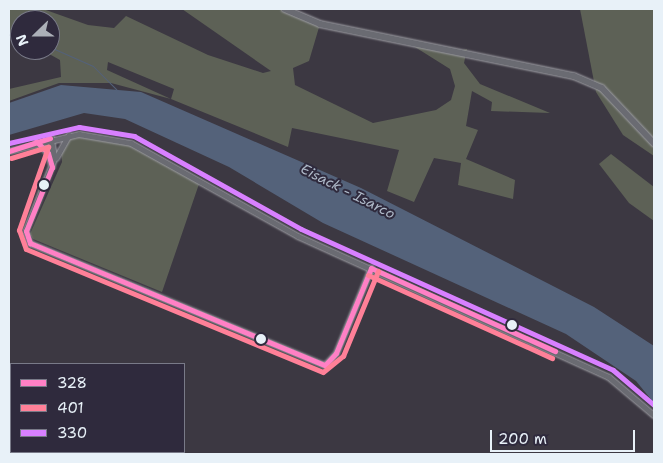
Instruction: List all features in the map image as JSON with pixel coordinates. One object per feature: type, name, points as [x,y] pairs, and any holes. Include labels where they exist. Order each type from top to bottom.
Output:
[{"type":"street","points":[[285,9],[320,24],[588,81],[611,96],[654,143]]},
{"type":"street","points":[[53,158],[69,135]]},
{"type":"street","points":[[9,151],[36,141],[69,135],[108,136],[131,143],[273,223],[604,374],[634,395],[654,415]]},
{"type":"street","points":[[51,138],[52,167],[26,231],[30,244],[325,365],[336,354],[371,268]]},
{"type":"street","points":[[36,141],[53,158]]},
{"type":"shaded area","points":[[9,9],[46,10],[10,10],[10,37]]},
{"type":"shaded area","points":[[182,9],[289,9],[320,24],[309,61],[293,68],[295,85],[373,123],[436,110],[451,100],[455,86],[450,69],[407,42],[453,52],[467,49],[464,63],[480,84],[550,113],[491,111],[492,102],[472,91],[466,126],[478,130],[466,159],[515,180],[513,199],[458,185],[461,163],[434,158],[414,202],[387,191],[399,150],[292,128],[288,147],[171,99],[111,83],[59,83],[9,101],[9,89],[61,77],[60,15],[88,25],[114,28],[126,16],[208,55],[263,73],[271,71]],"holes":[[[108,62],[174,89],[171,99],[107,70]]]},
{"type":"shaded area","points":[[580,9],[654,9],[654,156],[623,135],[596,92]]},
{"type":"shaded area","points":[[84,136],[129,145],[199,184],[162,292],[33,239],[30,234],[62,162],[61,149],[72,138]]},
{"type":"shaded area","points":[[611,154],[654,187],[654,221],[629,203],[599,164]]},
{"type":"water","name":"Eisack - Isarco","points":[[61,85],[141,92],[361,188],[594,307],[654,346],[654,403],[636,381],[566,334],[323,223],[229,167],[125,119],[84,113],[9,135],[9,103]]},
{"type":"waterway","points":[[60,51],[93,66],[116,89]]},
{"type":"transit line","name":"330","points":[[9,143],[79,127],[134,136],[301,229],[613,370],[654,405]]},
{"type":"transit line","name":"328","points":[[9,151],[50,138]]},
{"type":"transit line","name":"328","points":[[36,141],[48,153],[52,167],[26,231],[30,243],[325,365],[336,353],[371,268]]},
{"type":"transit line","name":"401","points":[[11,158],[48,147],[19,230],[26,249],[323,372],[343,356],[378,271]]},
{"type":"transit line","name":"328","points":[[371,268],[555,351]]},
{"type":"transit line","name":"401","points":[[368,275],[552,358]]}]
